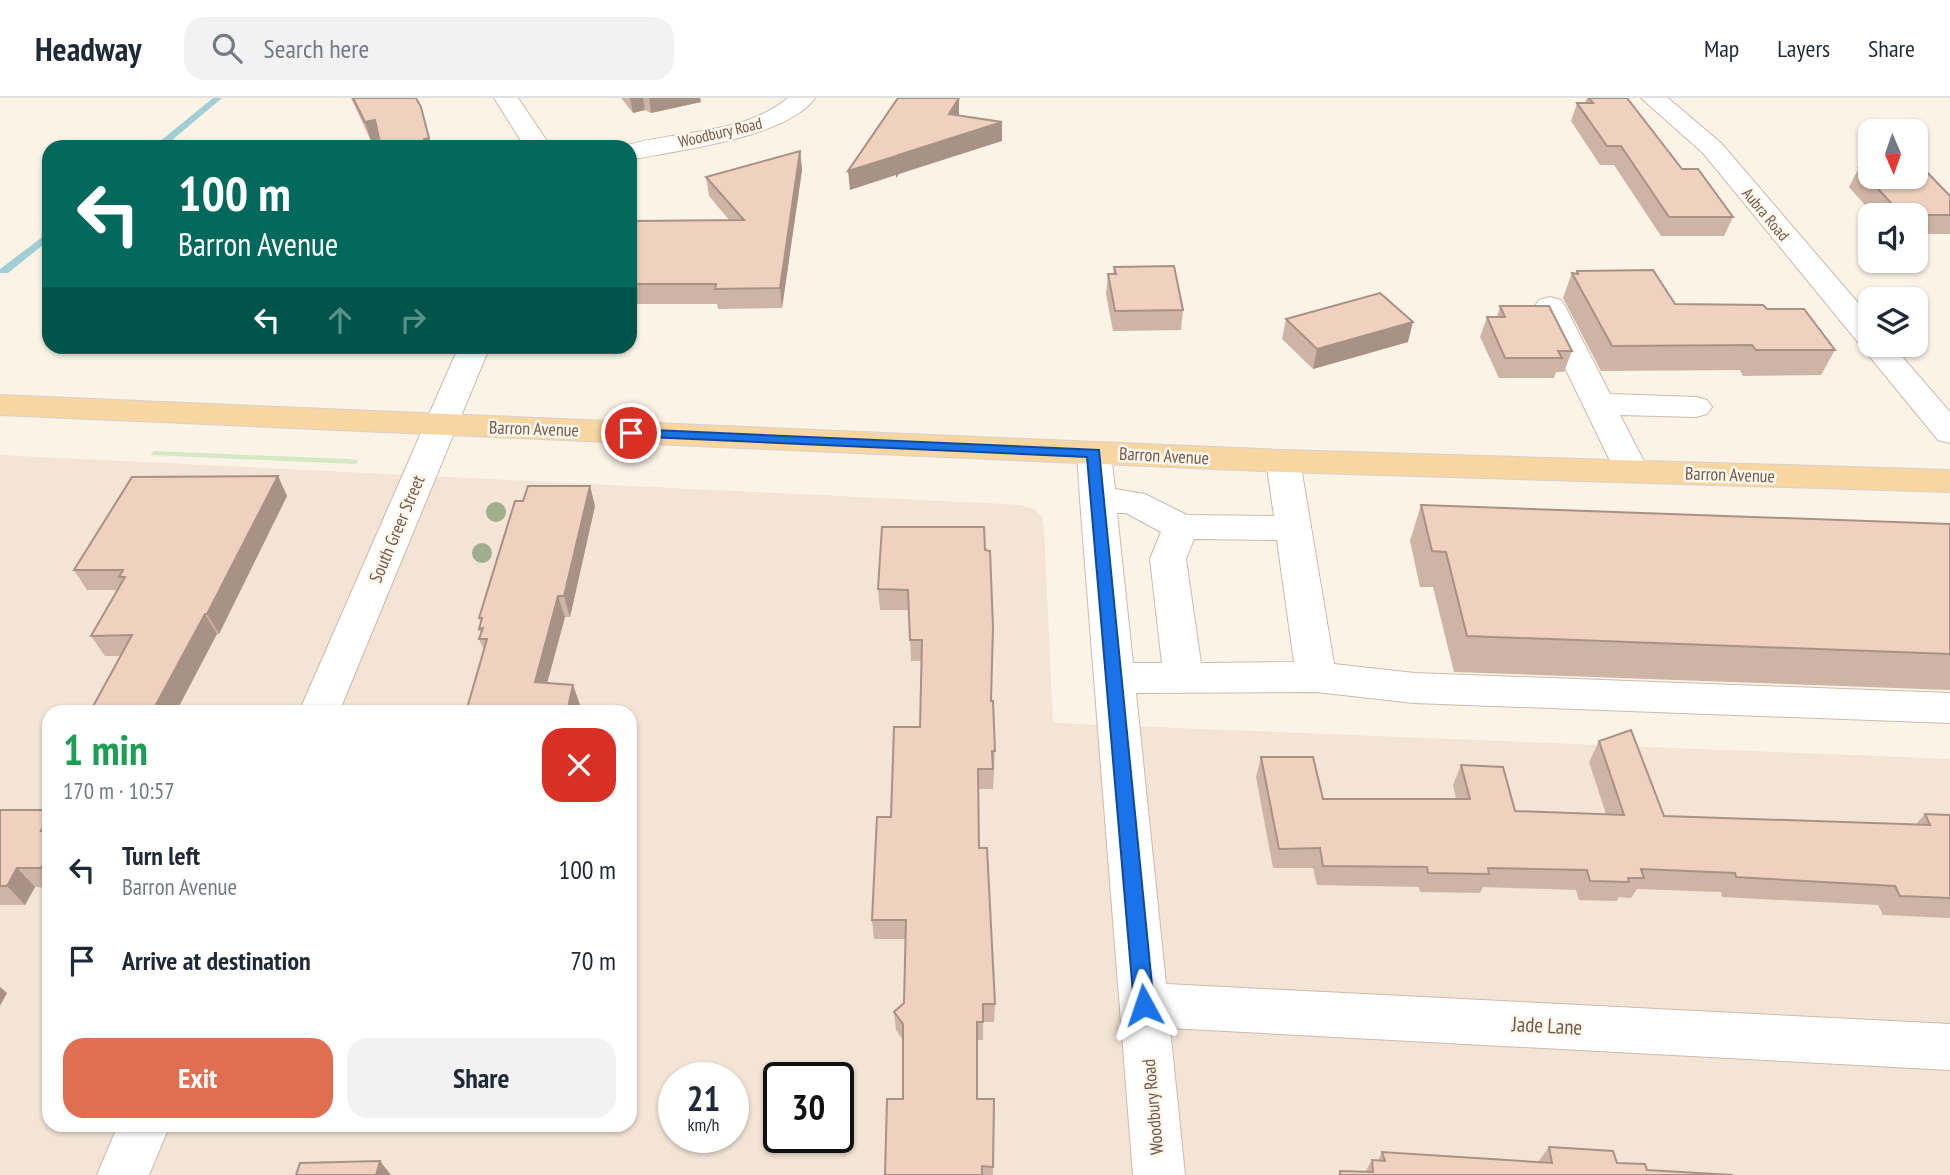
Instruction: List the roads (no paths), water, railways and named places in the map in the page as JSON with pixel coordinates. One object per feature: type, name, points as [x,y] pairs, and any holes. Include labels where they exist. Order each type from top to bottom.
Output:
[{"type":"main road","name":"Barron Avenue","points":[[0,405],[1283,461],[1950,481]]},
{"type":"street","points":[[506,98],[533,140]]},
{"type":"street","name":"Woodbury Road","points":[[637,150],[765,122],[795,108],[803,98]]},
{"type":"street","name":"Aubra Road","points":[[1653,98],[1712,148],[1858,322]]},
{"type":"street","points":[[1550,306],[1632,471]]},
{"type":"street","name":"South Greer Street","points":[[322,705],[472,354]]},
{"type":"street","points":[[1886,357],[1950,433]]},
{"type":"street","points":[[1598,404],[1696,407]]},
{"type":"street","name":"Woodbury Road","points":[[1094,453],[1159,1175]]},
{"type":"street","points":[[1283,461],[1316,677]]},
{"type":"street","points":[[1097,499],[1133,502],[1181,527],[1294,528]]},
{"type":"street","points":[[1181,527],[1168,559],[1183,678]]},
{"type":"street","points":[[1114,678],[1316,677],[1414,688],[1950,708]]},
{"type":"street","name":"Jade Lane","points":[[1144,1005],[1950,1048]]},
{"type":"street","points":[[124,1175],[141,1132]]},
{"type":"waterway","points":[[167,140],[218,98]]},
{"type":"waterway","points":[[4,271],[42,241]]}]
